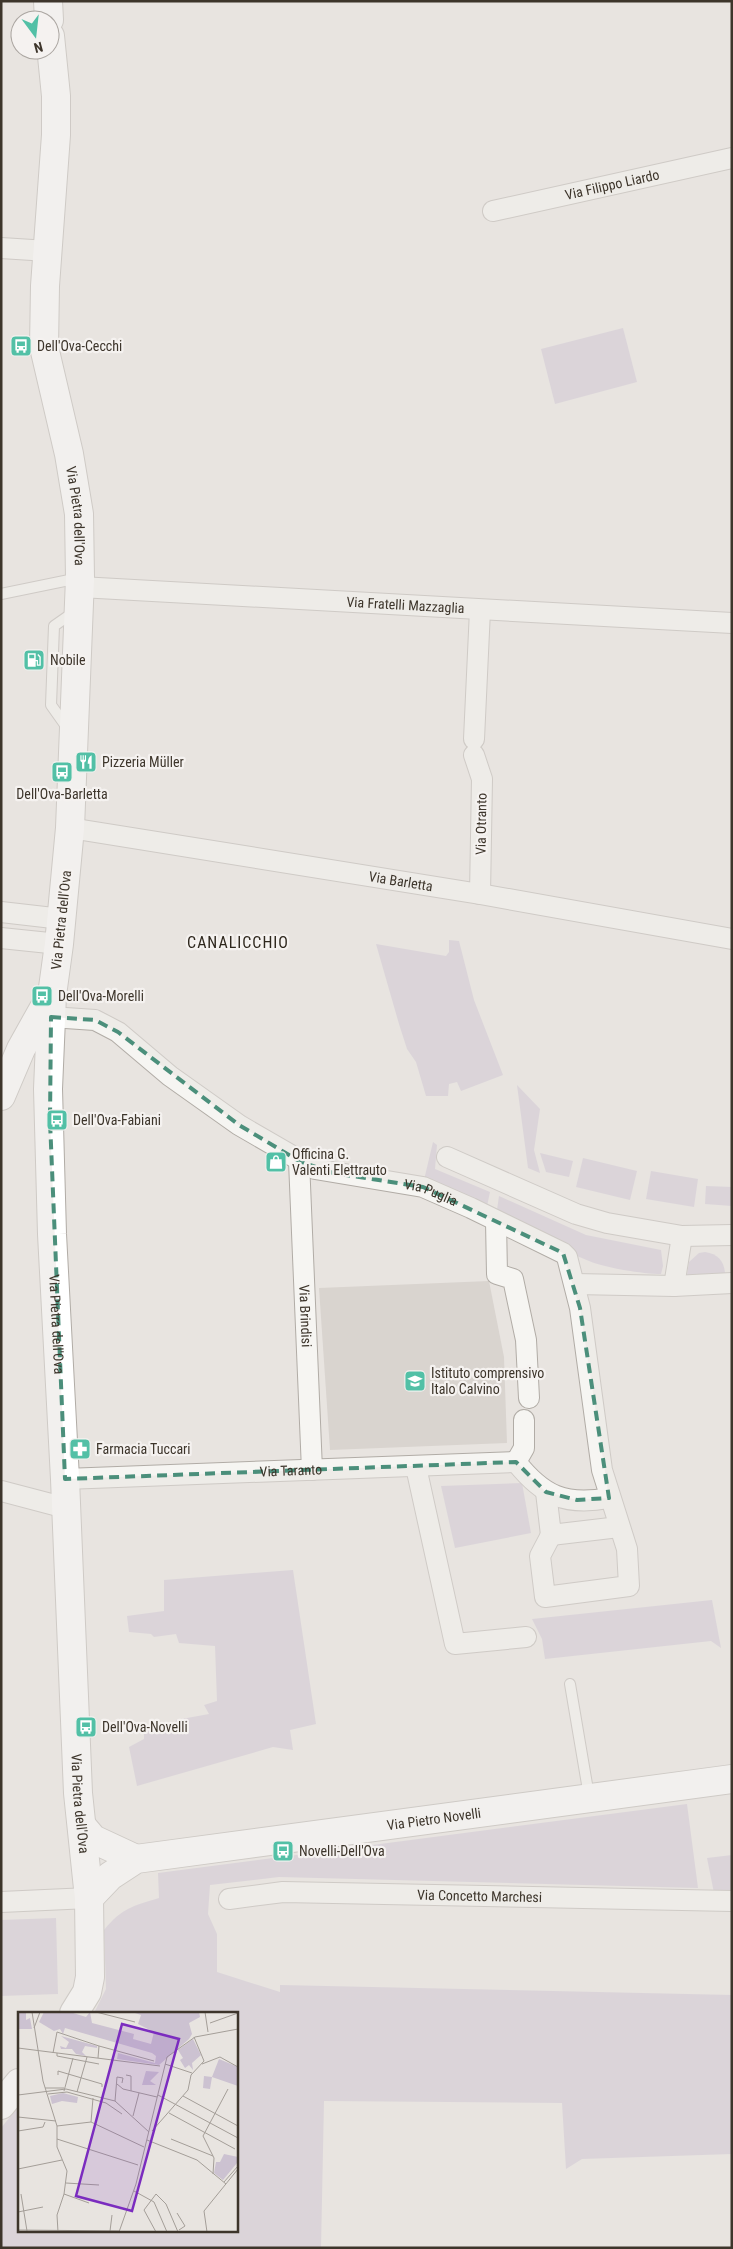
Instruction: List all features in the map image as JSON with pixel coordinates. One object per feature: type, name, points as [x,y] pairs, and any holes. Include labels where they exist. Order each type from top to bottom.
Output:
[{"type":"main road","name":"Via Pietra dell'Ova","points":[[52,60],[56,96],[56,135],[44,347],[69,454],[79,514],[80,591],[70,828],[61,932],[51,1006],[33,1044],[48,1089],[52,1234],[65,1479],[78,1793],[89,1898],[90,1978],[87,1992],[75,2012]]},
{"type":"main road","points":[[1,1096],[33,1044]]},
{"type":"main road","name":"Via Pietro Novelli","points":[[136,1859],[732,1780]]},
{"type":"main road","points":[[82,1826],[93,1839],[136,1859]]},
{"type":"main road","points":[[89,1898],[110,1876],[136,1859]]},
{"type":"main road","points":[[1,2105],[18,2084]]},
{"type":"street","name":"Via Filippo Liardo","points":[[493,210],[732,158]]},
{"type":"street","points":[[1,248],[48,251]]},
{"type":"street","name":"Via Fratelli Mazzaglia","points":[[80,591],[732,623]]},
{"type":"street","name":"Via Otranto","points":[[480,610],[474,747],[482,779],[480,894]]},
{"type":"street","name":"Via Barletta","points":[[70,828],[480,894],[732,939]]},
{"type":"street","points":[[1,912],[61,932]]},
{"type":"street","points":[[1,938],[61,932]]},
{"type":"street","name":"Via Puglia","points":[[51,1006],[95,1020],[118,1032],[170,1076],[238,1124],[298,1162],[315,1170],[423,1186],[562,1253],[567,1258],[575,1284],[602,1470],[609,1498],[627,1549],[629,1586],[545,1597],[540,1556],[551,1535]]},
{"type":"street","points":[[447,1157],[576,1214],[636,1229],[682,1236],[732,1235]]},
{"type":"street","name":"Via Brindisi","points":[[298,1162],[312,1470]]},
{"type":"street","points":[[496,1221],[498,1274],[513,1280],[526,1340],[529,1398]]},
{"type":"street","points":[[674,1286],[682,1236]]},
{"type":"street","points":[[575,1284],[674,1286],[732,1283]]},
{"type":"street","points":[[524,1420],[524,1448],[516,1462],[532,1482],[546,1492],[577,1500],[593,1501],[609,1498]]},
{"type":"street","name":"Via Taranto","points":[[65,1479],[516,1462]]},
{"type":"street","points":[[416,1467],[455,1644],[526,1637]]},
{"type":"street","points":[[1,1491],[66,1508]]},
{"type":"street","points":[[546,1492],[551,1535],[619,1527]]},
{"type":"street","name":"Via Concetto Marchesi","points":[[229,1899],[283,1892],[732,1901]]},
{"type":"street","points":[[1,1902],[89,1898]]},
{"type":"lane","points":[[1,594],[80,591]]},
{"type":"lane","points":[[570,1684],[589,1798]]},
{"type":"highlighted area","points":[[51,1017],[95,1020],[118,1032],[239,1125],[299,1161],[333,1173],[423,1187],[563,1253],[580,1308],[609,1498],[577,1500],[546,1492],[516,1462],[65,1479],[50,1121]]},
{"type":"shaded area","points":[[623,328],[637,382],[555,404],[541,349]]},
{"type":"shaded area","points":[[449,940],[459,941],[474,1000],[503,1075],[461,1091],[457,1082],[449,1084],[448,1096],[426,1096],[416,1062],[407,1049],[376,944],[446,956],[449,952]]},
{"type":"shaded area","points":[[517,1085],[540,1109],[534,1150],[540,1173],[528,1168]]},
{"type":"shaded area","points":[[433,1142],[437,1145],[435,1169],[490,1192],[487,1206],[424,1180]]},
{"type":"shaded area","points":[[540,1153],[573,1161],[569,1177],[546,1172]]},
{"type":"shaded area","points":[[583,1158],[637,1171],[630,1200],[576,1187]]},
{"type":"shaded area","points":[[651,1171],[698,1179],[694,1207],[646,1199]]},
{"type":"shaded area","points":[[706,1186],[732,1187],[732,1206],[705,1204]]},
{"type":"shaded area","points":[[499,1196],[586,1235],[661,1250],[663,1266],[661,1274],[614,1268],[596,1264],[577,1256],[497,1210]]},
{"type":"shaded area","points":[[699,1253],[713,1254],[720,1259],[725,1273],[687,1275],[689,1262]]},
{"type":"shaded area","name":"Istituto comprensivo Italo Calvino","points":[[489,1281],[504,1357],[507,1443],[330,1450],[319,1288]]},
{"type":"shaded area","points":[[522,1483],[531,1533],[455,1548],[441,1486]]},
{"type":"shaded area","points":[[293,1570],[316,1724],[290,1730],[293,1750],[273,1747],[137,1786],[129,1747],[144,1739],[144,1727],[175,1725],[176,1720],[209,1714],[204,1705],[217,1701],[215,1646],[179,1643],[176,1634],[154,1637],[151,1634],[129,1632],[127,1616],[164,1611],[164,1580]]},
{"type":"shaded area","points":[[712,1600],[721,1648],[711,1641],[545,1659],[542,1639],[532,1619]]},
{"type":"shaded area","points":[[687,1804],[698,1888],[279,1877],[210,1885],[208,1914],[217,1934],[217,1972],[280,1992],[280,1985],[732,1995],[732,2154],[582,2159],[566,2169],[562,2103],[324,2101],[321,2248],[1,2248],[1,2128],[18,2107],[18,2232],[238,2232],[238,2012],[94,2012],[106,1989],[104,1930],[122,1912],[159,1898],[158,1873]]},
{"type":"shaded area","points":[[732,1855],[732,1898],[715,1898],[707,1858]]},
{"type":"shaded area","points":[[56,1918],[58,1994],[1,1996],[1,1920]]},
{"type":"place","name":"Dell'Ova-Cecchi","points":[[21,346]]},
{"type":"place","name":"Nobile","points":[[34,660]]},
{"type":"place","name":"Pizzeria Müller","points":[[86,762]]},
{"type":"place","name":"Dell'Ova-Barletta","points":[[62,772]]},
{"type":"place","name":"Dell'Ova-Morelli","points":[[42,996]]},
{"type":"place","name":"Dell'Ova-Fabiani","points":[[57,1120]]},
{"type":"place","name":"Officina G. Valenti Elettrauto","points":[[276,1162]]},
{"type":"place","name":"Istituto comprensivo Italo Calvino","points":[[415,1381]]},
{"type":"place","name":"Farmacia Tuccari","points":[[80,1449]]},
{"type":"place","name":"Dell'Ova-Novelli","points":[[86,1727]]},
{"type":"place","name":"Novelli-Dell'Ova","points":[[283,1851]]},
{"type":"district","name":"CANALICCHIO","points":[[238,942]]}]
